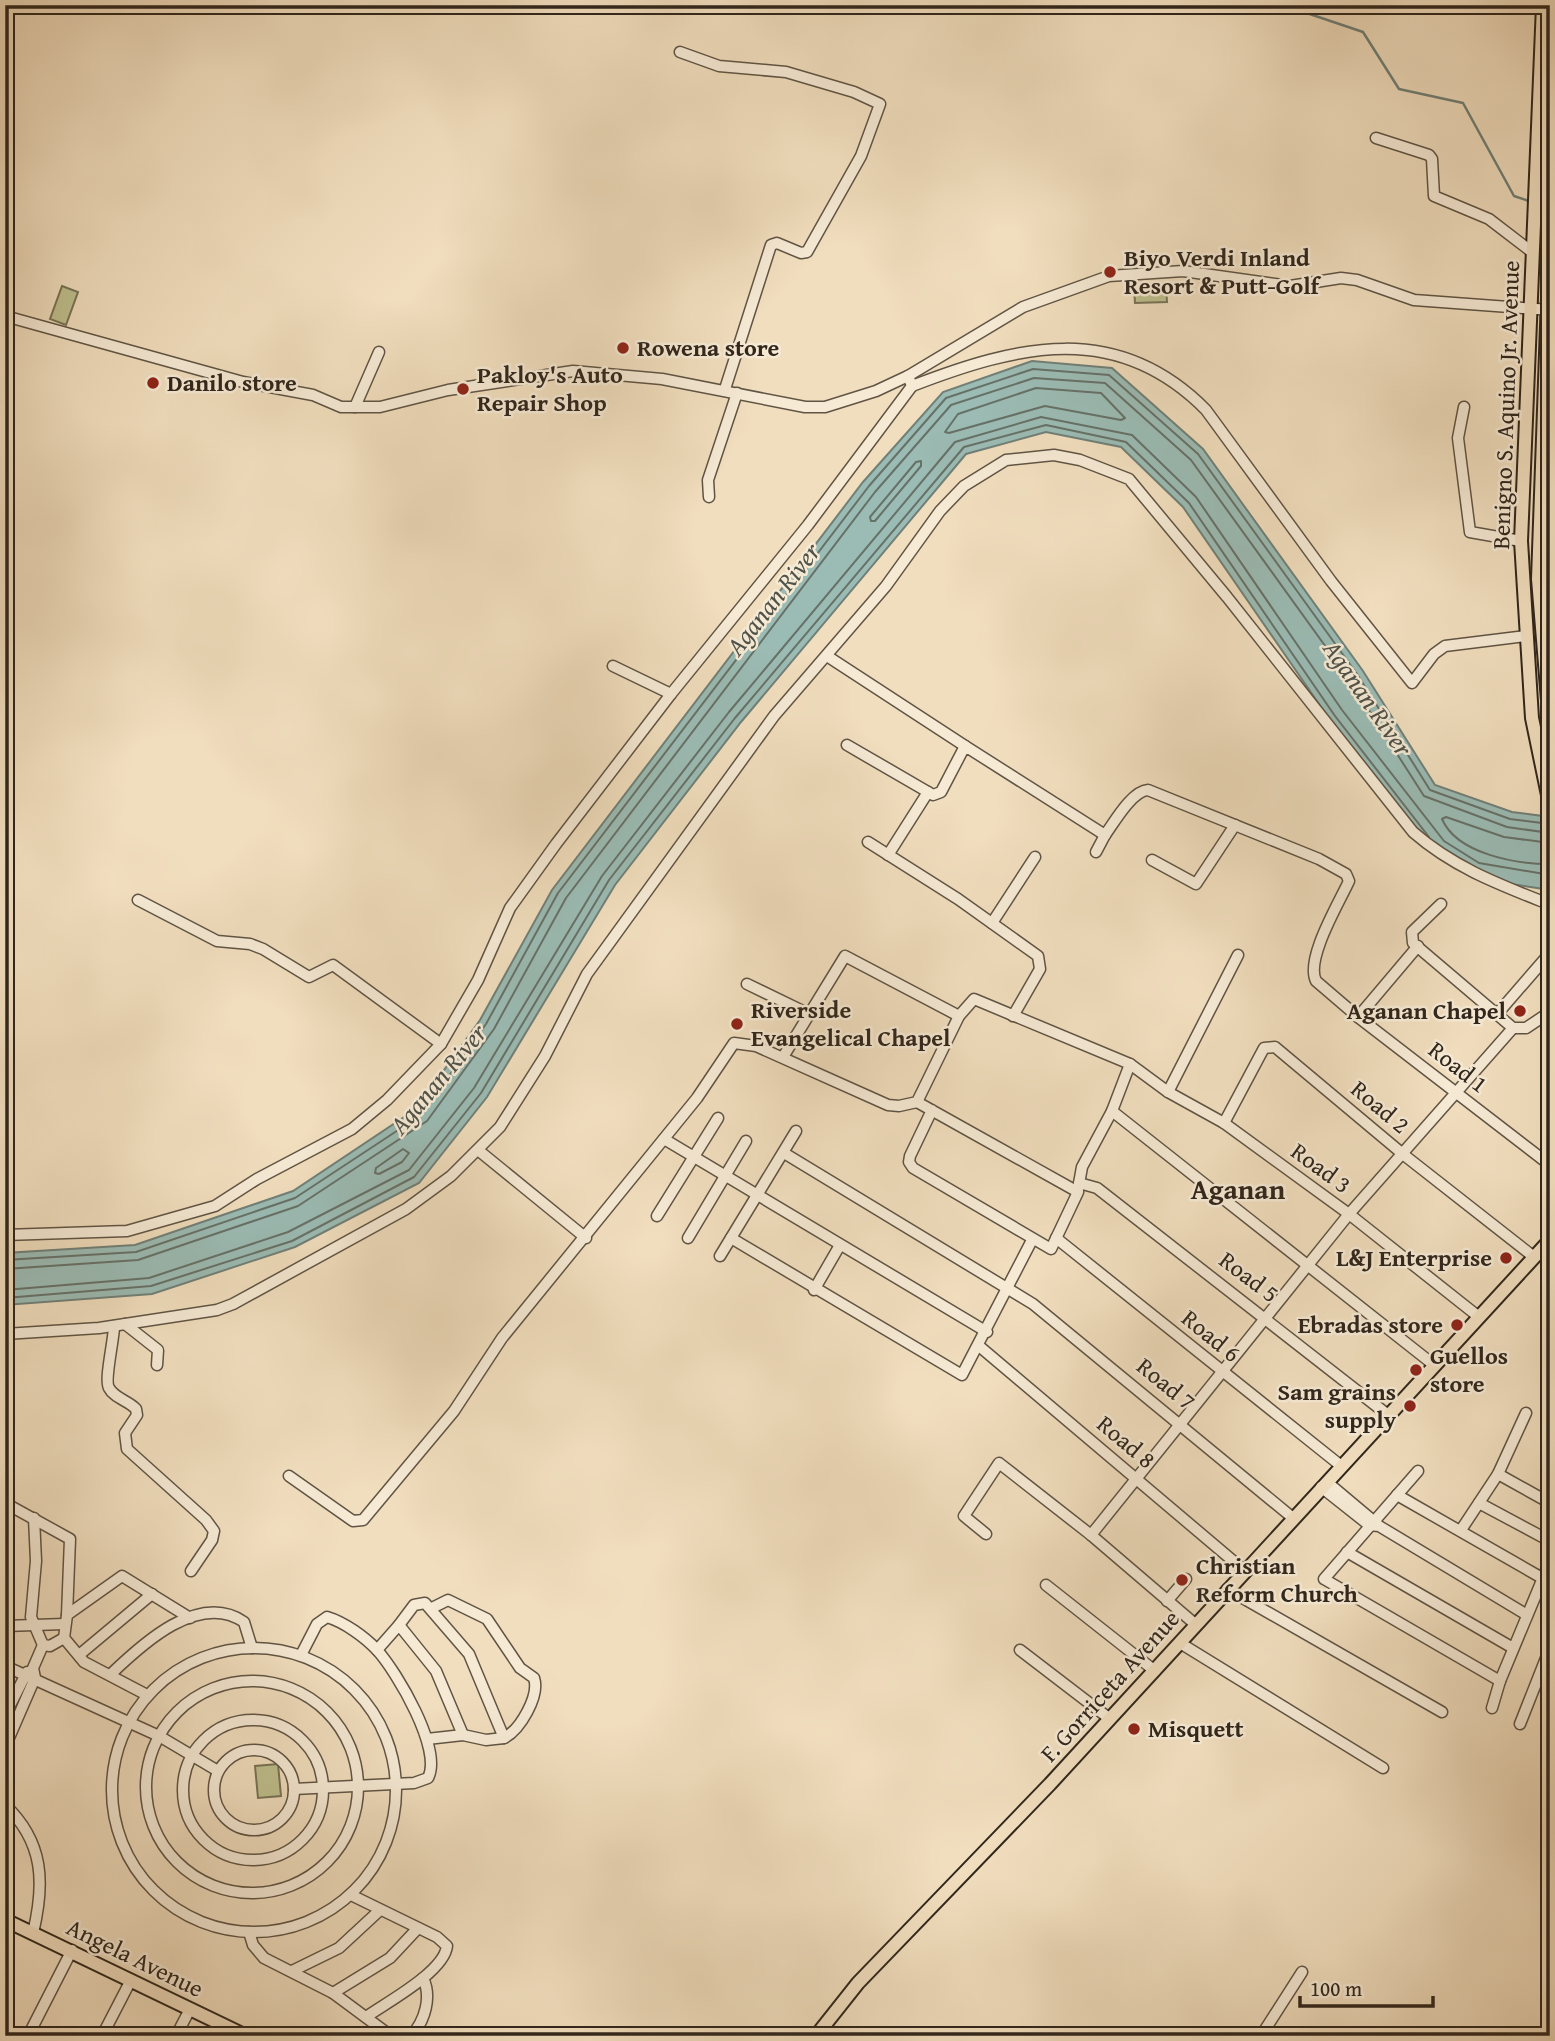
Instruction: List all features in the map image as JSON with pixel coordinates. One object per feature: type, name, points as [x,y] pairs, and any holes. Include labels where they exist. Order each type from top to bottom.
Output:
[{"type":"main road","name":"Benigno S. Aquino Jr. Avenue","points":[[1543,5],[1521,541],[1532,718],[1550,805]]},
{"type":"main road","name":"Benigno S. Aquino Jr. Avenue","points":[[1550,241],[1538,579],[1550,725]]},
{"type":"main road","name":"F. Gorriceta Avenue","points":[[816,2036],[858,1983],[1155,1671],[1340,1465],[1550,1240]]},
{"type":"main road","name":"Angela Avenue","points":[[6,1921],[72,1950],[246,2036]]},
{"type":"street","points":[[680,52],[719,66],[786,72],[854,92],[880,104],[861,156],[807,252],[801,253],[777,243],[771,245],[725,389]]},
{"type":"street","points":[[1376,138],[1429,155],[1432,159],[1434,196],[1489,219],[1532,252]]},
{"type":"street","points":[[5,1235],[127,1230],[215,1206],[352,1129],[387,1100],[441,1044],[478,980],[510,908],[671,694],[808,525],[910,381],[1023,307],[1109,276],[1183,271],[1290,286],[1306,286],[1341,278],[1414,300],[1548,310]]},
{"type":"street","points":[[5,316],[243,382],[313,395],[341,407],[380,407],[448,390],[573,370],[662,379],[725,389],[805,407],[825,407],[910,381],[1028,351],[1070,350],[1128,356],[1180,386],[1206,410],[1331,581],[1412,683],[1434,654],[1445,646],[1526,636]]},
{"type":"street","points":[[355,407],[379,352]]},
{"type":"street","points":[[709,497],[708,480],[737,393]]},
{"type":"street","points":[[1464,407],[1458,438],[1470,531],[1521,541]]},
{"type":"street","points":[[5,1334],[120,1325],[217,1310],[233,1304],[406,1209],[478,1150],[500,1127],[522,1093],[587,974],[774,716],[887,586],[940,511],[986,470],[1006,460],[1054,455],[1100,467],[1129,480],[1413,832],[1438,854],[1487,880],[1546,902],[1550,907]]},
{"type":"street","points":[[827,656],[1105,835]]},
{"type":"street","points":[[613,666],[671,694]]},
{"type":"street","points":[[846,745],[933,795],[942,792],[965,746]]},
{"type":"street","points":[[1096,852],[1132,796],[1140,790],[1148,790],[1235,825],[1196,884],[1152,860]]},
{"type":"street","points":[[888,855],[928,792]]},
{"type":"street","name":"Road 1","points":[[1235,825],[1295,848],[1346,874],[1349,881],[1325,932],[1313,974],[1358,1017],[1550,1165]]},
{"type":"street","points":[[868,842],[992,923],[1012,940],[1032,950],[1041,963],[1013,1016]]},
{"type":"street","points":[[992,923],[1035,857]]},
{"type":"street","points":[[138,900],[217,941],[250,944],[263,949],[309,977],[333,965],[441,1044]]},
{"type":"street","points":[[1441,904],[1412,932],[1413,943],[1513,1028],[1526,1028],[1550,1012]]},
{"type":"street","points":[[1358,1017],[1418,946]]},
{"type":"street","points":[[1498,1013],[1550,953]]},
{"type":"street","points":[[1168,1092],[1238,955]]},
{"type":"street","points":[[289,1476],[353,1521],[363,1520],[454,1411],[502,1338],[586,1238],[697,1098],[734,1043],[756,1046],[888,1105],[899,1107],[917,1102],[959,1017],[845,956],[783,1057]]},
{"type":"street","points":[[747,984],[809,1014]]},
{"type":"street","name":"Road 3","points":[[959,1017],[974,999],[1130,1064],[1168,1092],[1224,1123],[1349,1214],[1479,1317]]},
{"type":"street","points":[[1091,1535],[1349,1214],[1404,1155],[1513,1028]]},
{"type":"street","name":"Road 2","points":[[1224,1123],[1264,1048],[1269,1046],[1285,1055],[1404,1155],[1534,1257]]},
{"type":"street","points":[[932,1110],[910,1156],[913,1168],[1032,1240],[1051,1248],[1078,1187],[1082,1167],[1112,1111],[1130,1064]]},
{"type":"street","name":"Road 5","points":[[917,1102],[1078,1187],[1097,1188],[1266,1317],[1388,1415]]},
{"type":"street","points":[[1112,1111],[1239,1214],[1434,1365]]},
{"type":"street","points":[[657,1216],[718,1118]]},
{"type":"street","points":[[720,1256],[796,1131]]},
{"type":"street","points":[[664,1139],[987,1332]]},
{"type":"street","points":[[688,1238],[746,1141]]},
{"type":"street","points":[[478,1150],[586,1238]]},
{"type":"street","name":"Road 7","points":[[784,1153],[1033,1304],[1293,1518]]},
{"type":"street","points":[[732,1238],[814,1290],[962,1375],[1009,1290],[1032,1240]]},
{"type":"street","name":"Road 6","points":[[1056,1238],[1340,1465]]},
{"type":"street","points":[[814,1290],[840,1245]]},
{"type":"street","points":[[120,1325],[158,1350],[157,1365]]},
{"type":"street","points":[[120,1325],[106,1380],[112,1392],[136,1409],[137,1415],[125,1433],[127,1449],[136,1460],[206,1520],[214,1531],[212,1540],[191,1571]]},
{"type":"street","name":"Road 8","points":[[979,1346],[1245,1571]]},
{"type":"street","points":[[1461,1530],[1498,1474],[1526,1413]]},
{"type":"street","points":[[986,1534],[964,1516],[999,1463],[1091,1535],[1195,1625]]},
{"type":"street","points":[[1418,1471],[1324,1579],[1500,1681]]},
{"type":"street","points":[[1498,1474],[1550,1503]]},
{"type":"street","points":[[1324,1484],[1374,1524],[1527,1615]]},
{"type":"street","points":[[1397,1495],[1542,1577]]},
{"type":"street","points":[[5,1503],[70,1539],[72,1546],[64,1638],[84,1662],[147,1695]]},
{"type":"street","points":[[1479,1503],[1550,1541]]},
{"type":"street","points":[[5,1747],[43,1645],[31,1617],[36,1561],[34,1518]]},
{"type":"street","points":[[1348,1552],[1513,1648]]},
{"type":"street","points":[[1492,1708],[1513,1648],[1550,1561]]},
{"type":"street","points":[[5,1626],[35,1625],[65,1619],[122,1576],[190,1618]]},
{"type":"street","points":[[1167,1601],[1186,1579]]},
{"type":"street","points":[[1046,1585],[1155,1671]]},
{"type":"street","points":[[1227,1589],[1442,1712]]},
{"type":"street","points":[[79,1655],[152,1594]]},
{"type":"street","points":[[427,1739],[463,1735],[486,1740],[511,1735],[524,1716],[535,1690],[534,1678],[520,1668],[487,1619],[448,1600],[432,1608]]},
{"type":"street","points":[[377,1650],[414,1605],[425,1603],[469,1654],[504,1738]]},
{"type":"street","points":[[110,1675],[150,1640],[190,1618],[223,1611],[237,1617],[248,1628],[251,1648]]},
{"type":"street","points":[[294,1790],[324,1786],[398,1784],[428,1778],[432,1770],[427,1739],[398,1681],[377,1650],[354,1632],[327,1617],[317,1624],[300,1656]]},
{"type":"street","points":[[399,1625],[436,1671],[463,1735]]},
{"type":"street","points":[[43,1645],[50,1646],[64,1638]]},
{"type":"street","points":[[1180,1643],[1383,1768]]},
{"type":"street","points":[[251,1648],[300,1656],[346,1681],[372,1710],[389,1744],[398,1784],[387,1842],[367,1877],[351,1895],[307,1922],[272,1931],[249,1932],[218,1928],[183,1914],[154,1892],[131,1863],[116,1829],[111,1793],[115,1757],[128,1722],[147,1695],[164,1679],[194,1661],[228,1650],[251,1648]]},
{"type":"street","points":[[1520,1724],[1550,1648]]},
{"type":"street","points":[[1020,1650],[1110,1719]]},
{"type":"street","points":[[5,1666],[31,1673],[159,1736],[218,1771]]},
{"type":"street","points":[[5,1715],[31,1673]]},
{"type":"street","points":[[237,1682],[276,1684],[312,1699],[340,1727],[356,1762],[359,1784],[355,1813],[343,1841],[311,1875],[267,1891],[220,1888],[180,1864],[154,1826],[146,1780],[159,1736],[184,1706],[209,1690],[237,1682]]},
{"type":"street","points":[[253,1720],[270,1722],[301,1739],[313,1752],[324,1786],[321,1812],[308,1835],[299,1844],[262,1860],[236,1858],[212,1848],[187,1817],[182,1791],[192,1756],[204,1740],[218,1729],[253,1720]]},
{"type":"street","points":[[244,1751],[265,1751],[282,1762],[293,1779],[294,1790],[283,1817],[267,1828],[247,1829],[229,1822],[217,1806],[213,1787],[218,1771],[235,1754],[244,1751]]},
{"type":"street","points":[[5,1805],[30,1836],[37,1851],[41,1889],[33,1933]]},
{"type":"street","points":[[351,1895],[442,1940],[447,1946],[445,1956],[423,1978],[366,2017]]},
{"type":"street","points":[[292,1971],[339,1948],[380,1910]]},
{"type":"street","points":[[332,1993],[390,1958],[418,1928]]},
{"type":"street","points":[[249,1932],[253,1945],[264,1958],[332,1993],[391,2036]]},
{"type":"street","points":[[28,2036],[72,1950]]},
{"type":"street","points":[[1261,2036],[1302,1972]]},
{"type":"street","points":[[411,2036],[422,2021],[428,1998],[423,1978]]},
{"type":"street","points":[[102,2036],[131,1980]]},
{"type":"street","points":[[176,2036],[190,2008]]},
{"type":"green space","points":[[62,286],[78,292],[66,325],[50,319]]},
{"type":"green space","points":[[1134,286],[1166,286],[1167,302],[1135,303]]},
{"type":"green space","points":[[278,1764],[281,1796],[258,1798],[255,1766]]},
{"type":"water","name":"Aganan River","points":[[1032,361],[1112,368],[1203,449],[1363,671],[1435,785],[1512,812],[1550,817],[1550,890],[1473,878],[1433,854],[1330,720],[1183,507],[1121,447],[1046,432],[966,454],[741,722],[615,885],[487,1097],[419,1183],[295,1247],[152,1294],[5,1305],[5,1253],[135,1245],[293,1191],[416,1109],[480,1020],[552,890],[863,482],[943,392]]},
{"type":"waterway","points":[[1283,5],[1363,32],[1399,89],[1463,103],[1514,196],[1532,202]]},
{"type":"waterway","points":[[1538,204],[1550,208]]},
{"type":"place","name":"Biyo Verdi Inland Resort & Putt-Golf","points":[[1110,272]]},
{"type":"place","name":"Rowena store","points":[[623,348]]},
{"type":"place","name":"Danilo store","points":[[153,383]]},
{"type":"place","name":"Pakloy's Auto Repair Shop","points":[[463,389]]},
{"type":"place","name":"Aganan Chapel","points":[[1520,1011]]},
{"type":"place","name":"Riverside Evangelical Chapel","points":[[737,1024]]},
{"type":"place","name":"L&J Enterprise","points":[[1506,1258]]},
{"type":"place","name":"Ebradas store","points":[[1457,1325]]},
{"type":"place","name":"Guellos store","points":[[1416,1370]]},
{"type":"place","name":"Sam grains supply","points":[[1410,1406]]},
{"type":"place","name":"Christian Reform Church","points":[[1182,1580]]},
{"type":"place","name":"Misquett","points":[[1134,1729]]},
{"type":"district","name":"Aganan","points":[[1238,1189]]}]
